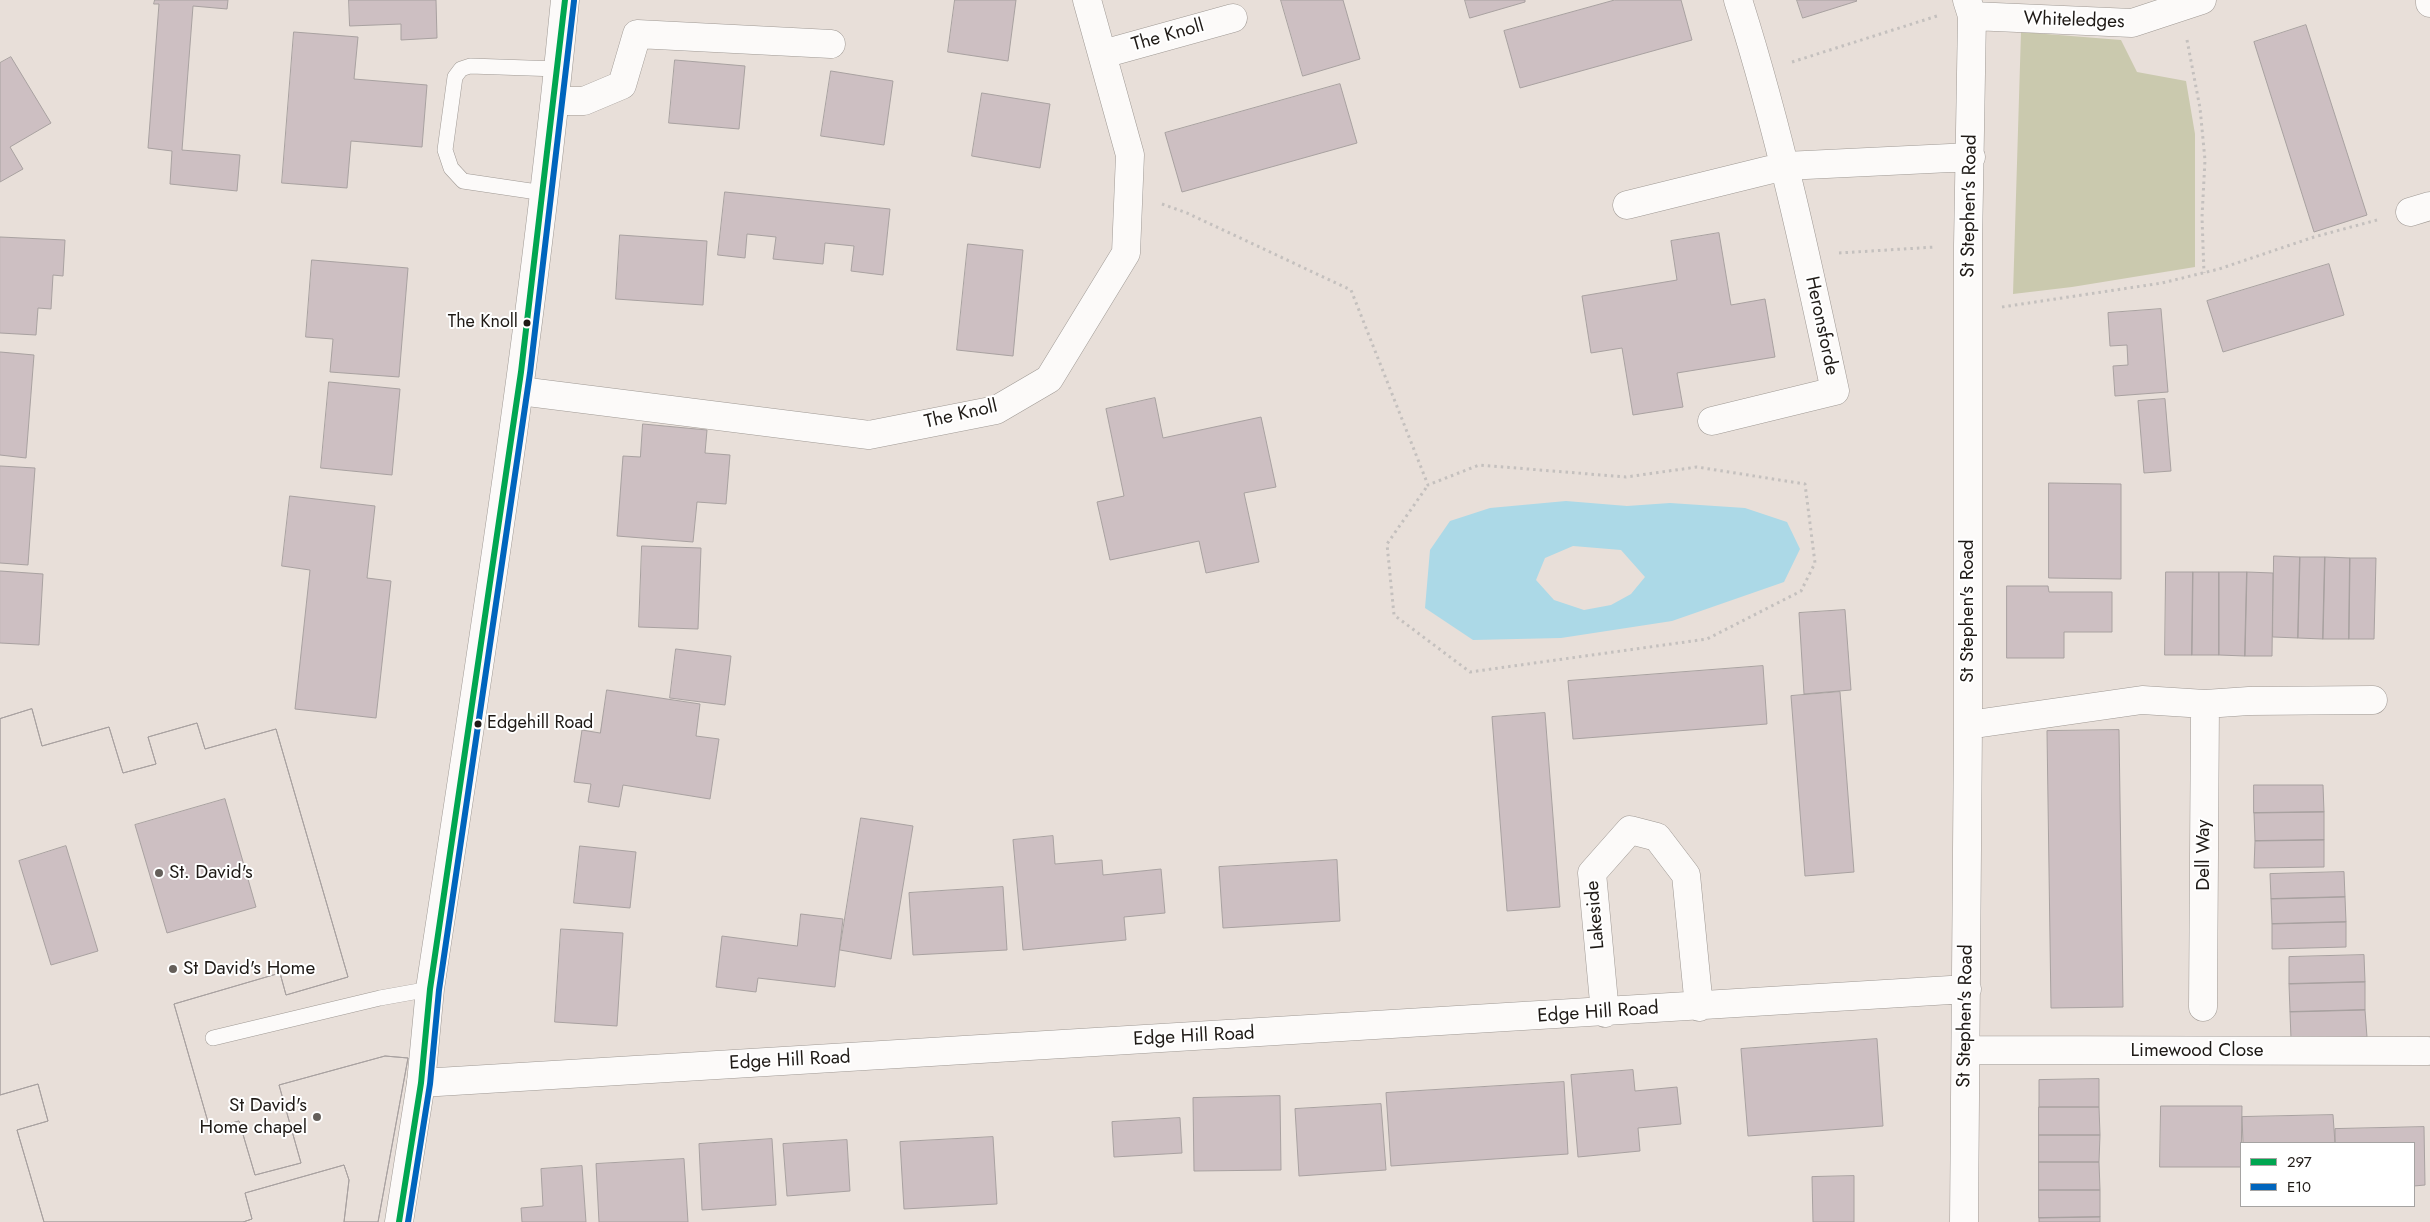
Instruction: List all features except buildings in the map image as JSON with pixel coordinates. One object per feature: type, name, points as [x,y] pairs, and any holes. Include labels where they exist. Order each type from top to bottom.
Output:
[{"type":"street","points":[[399,1222],[421,1084],[430,989],[520,391],[555,101],[565,0]]},
{"type":"street","name":"The Knoll","points":[[520,391],[869,435],[996,410],[1049,378],[1126,253],[1130,155],[1087,0]]},
{"type":"street","name":"Heronsforde","points":[[1712,421],[1835,392],[1785,166],[1761,72],[1738,0]]},
{"type":"street","name":"Whiteledges","points":[[1969,8],[2132,23],[2191,4]]},
{"type":"street","name":"St Stephen's Road","points":[[1964,1222],[1967,989],[1968,245],[1971,157],[1969,8]]},
{"type":"street","name":"The Knoll","points":[[1103,54],[1233,18]]},
{"type":"street","points":[[555,101],[584,101],[622,85],[637,34],[831,44]]},
{"type":"street","points":[[1627,205],[1785,166],[1971,157]]},
{"type":"street","points":[[1968,725],[2142,700],[2204,704],[2249,700],[2372,700]]},
{"type":"street","name":"Dell Way","points":[[2203,1007],[2204,704]]},
{"type":"street","name":"Lakeside","points":[[1605,1013],[1592,873],[1630,830],[1657,837],[1686,875],[1699,1007]]},
{"type":"street","name":"Edge Hill Road","points":[[421,1084],[1605,1013],[1967,989]]},
{"type":"street","name":"Limewood Close","points":[[1966,1050],[2428,1051]]},
{"type":"lane","points":[[544,193],[463,181],[451,168],[444,150],[455,77],[461,69],[470,66],[558,69]]},
{"type":"lane","points":[[213,1038],[380,998],[430,989]]},
{"type":"path","points":[[2191,4],[2205,160],[2202,217],[2204,273]]},
{"type":"path","points":[[1761,72],[1969,8]]},
{"type":"path","points":[[1129,192],[1187,213],[1351,290],[1428,485]]},
{"type":"path","points":[[1969,312],[2162,283],[2204,273],[2314,237],[2420,209]]},
{"type":"path","points":[[1806,256],[1968,245]]},
{"type":"path","points":[[1479,465],[1626,477],[1697,467],[1805,484],[1815,563],[1801,591],[1707,638],[1470,672],[1394,615],[1387,544],[1428,485],[1479,465]]},
{"type":"green space","points":[[2021,32],[2121,40],[2137,72],[2186,81],[2195,134],[2195,267],[2072,287],[2013,294]]},
{"type":"water","points":[[1566,501],[1627,506],[1670,503],[1745,508],[1787,522],[1800,549],[1784,582],[1672,621],[1561,638],[1473,640],[1425,608],[1430,550],[1450,521],[1490,508]],"holes":[[[1573,546],[1621,550],[1645,577],[1631,594],[1611,605],[1584,610],[1554,600],[1536,580],[1545,558]]]},
{"type":"transit line","name":"297","points":[[399,1222],[421,1083],[430,989],[521,372],[565,0]]},
{"type":"transit line","name":"E10","points":[[408,1222],[430,1084],[439,990],[530,373],[574,1]]},
{"type":"place","name":"The Knoll","points":[[527,323]]},
{"type":"place","name":"Edgehill Road","points":[[478,724]]},
{"type":"place","name":"St. David's","points":[[159,873]]},
{"type":"place","name":"St David's Home","points":[[173,969]]},
{"type":"place","name":"St David's Home chapel","points":[[317,1117]]}]
